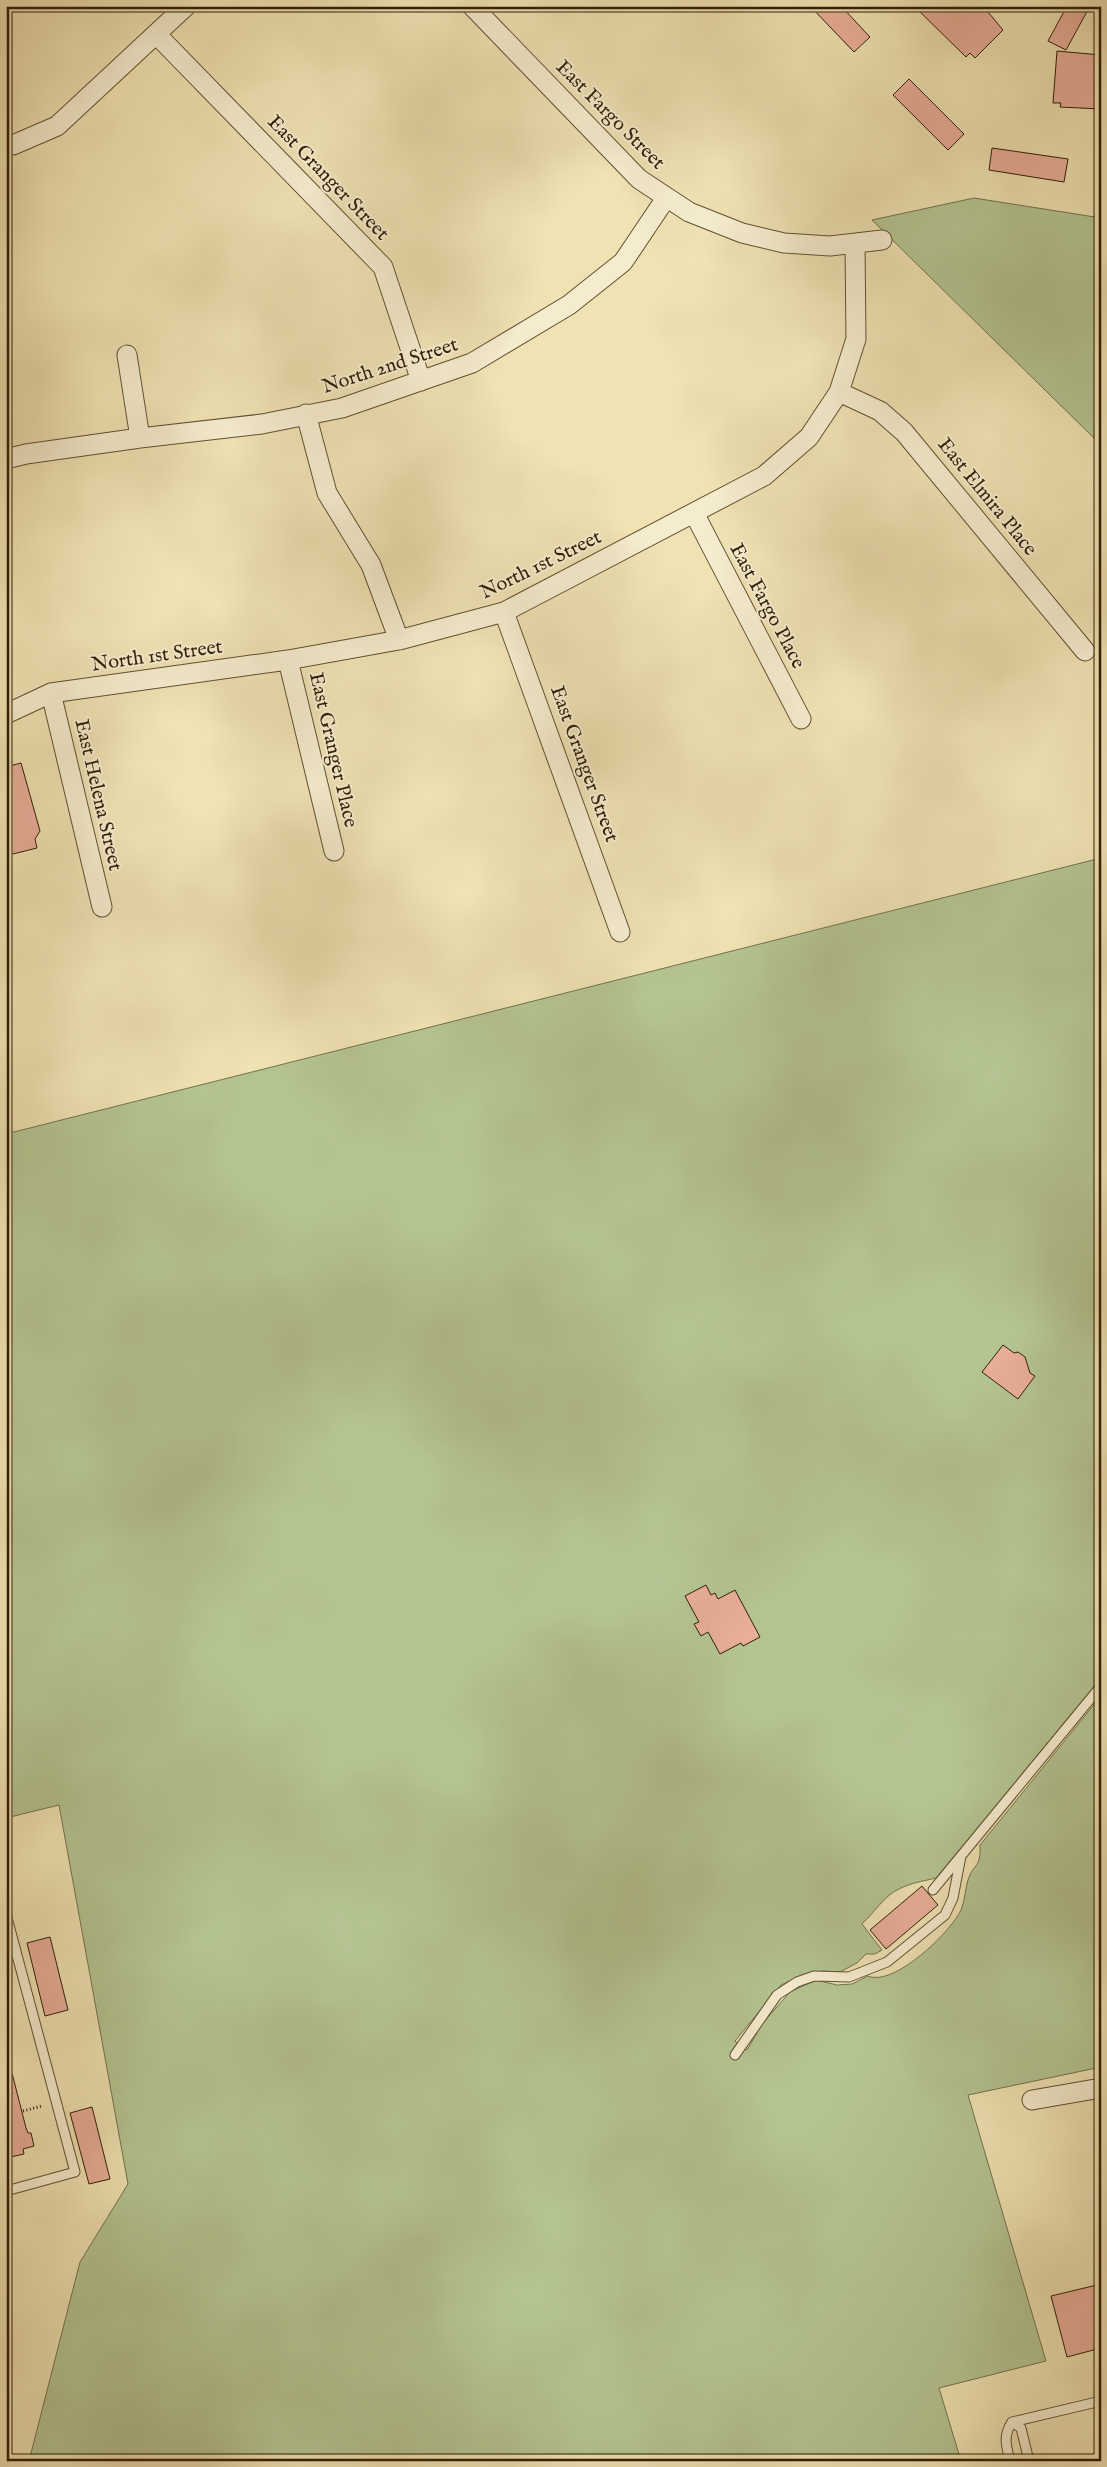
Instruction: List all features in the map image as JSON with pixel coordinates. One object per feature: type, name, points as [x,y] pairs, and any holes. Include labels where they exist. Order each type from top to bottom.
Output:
[{"type":"street","points":[[6,144],[13,145],[57,126],[186,6]]},
{"type":"street","name":"East Fargo Street","points":[[472,6],[639,179],[689,212],[742,233],[784,243],[830,246],[882,240]]},
{"type":"street","name":"East Granger Street","points":[[157,35],[383,267],[421,381]]},
{"type":"street","name":"North 2nd Street","points":[[6,459],[140,438],[262,424],[342,408],[472,363],[569,305],[623,262],[666,198]]},
{"type":"street","name":"North 1st Street","points":[[6,714],[51,693],[288,660],[399,640],[504,612],[764,476],[810,438],[839,392],[856,339],[855,244]]},
{"type":"street","points":[[127,354],[140,438]]},
{"type":"street","name":"East Elmira Place","points":[[839,392],[880,411],[904,432],[1085,651]]},
{"type":"street","points":[[306,414],[327,493],[372,565],[399,640]]},
{"type":"street","name":"East Fargo Place","points":[[694,513],[801,719]]},
{"type":"street","name":"East Granger Street","points":[[504,612],[620,932]]},
{"type":"street","name":"East Granger Place","points":[[288,660],[334,851]]},
{"type":"street","name":"East Helena Street","points":[[51,693],[102,908]]},
{"type":"street","points":[[1032,2100],[1101,2088]]},
{"type":"lane","points":[[933,1890],[1101,1686]]},
{"type":"lane","points":[[735,2055],[777,1995],[797,1982],[814,1976],[849,1977],[887,1962],[945,1915],[952,1898],[961,1856]]},
{"type":"lane","points":[[6,1914],[74,2172],[6,2191]]},
{"type":"lane","points":[[1010,2461],[1005,2440],[1006,2432],[1012,2422],[1101,2401]]},
{"type":"lane","points":[[1012,2422],[1021,2428],[1029,2461]]},
{"type":"path","points":[[6,2042],[10,2049]]},
{"type":"path","points":[[23,2111],[42,2106]]},
{"type":"green space","points":[[974,198],[1101,218],[1101,445],[872,220]]},
{"type":"green space","points":[[1101,858],[1101,1678],[936,1878],[908,1885],[894,1892],[862,1924],[882,1950],[875,1954],[866,1954],[857,1963],[840,1972],[823,1971],[802,1975],[781,1985],[735,2041],[747,2050],[762,2024],[790,1992],[816,1980],[837,1985],[852,1984],[868,1976],[879,1977],[892,1973],[906,1966],[934,1943],[955,1920],[961,1910],[970,1874],[978,1862],[980,1845],[1101,1696],[1101,2067],[968,2095],[1046,2361],[939,2388],[961,2461],[29,2461],[80,2262],[128,2184],[59,1805],[6,1818],[6,1134]]},
{"type":"building","points":[[810,6],[841,6],[870,37],[854,52]]},
{"type":"building","points":[[914,6],[983,6],[1003,30],[975,58],[970,53],[966,57]]},
{"type":"building","points":[[1067,6],[1090,6],[1066,50],[1048,41]]},
{"type":"building","points":[[1057,51],[1101,55],[1101,109],[1060,107],[1061,103],[1053,103]]},
{"type":"building","points":[[909,79],[964,134],[948,150],[893,95]]},
{"type":"building","points":[[992,148],[1068,159],[1064,182],[989,170]]},
{"type":"building","points":[[21,763],[40,831],[35,839],[37,848],[9,855],[6,843],[6,767]]},
{"type":"building","points":[[1003,1345],[1014,1353],[1018,1352],[1025,1357],[1030,1373],[1035,1376],[1018,1399],[982,1372]]},
{"type":"building","points":[[706,1585],[711,1595],[715,1593],[718,1599],[735,1590],[760,1637],[743,1646],[741,1643],[720,1654],[708,1632],[701,1636],[694,1624],[699,1622],[685,1596]]},
{"type":"building","points":[[922,1886],[938,1905],[886,1949],[870,1930]]},
{"type":"building","points":[[50,1937],[68,2010],[45,2016],[27,1943]]},
{"type":"building","points":[[12,2073],[26,2128],[28,2133],[31,2133],[34,2146],[23,2149],[24,2154],[6,2158],[6,2074]]},
{"type":"building","points":[[92,2107],[110,2179],[89,2184],[70,2113]]},
{"type":"building","points":[[1101,2284],[1101,2348],[1067,2357],[1051,2296]]}]
